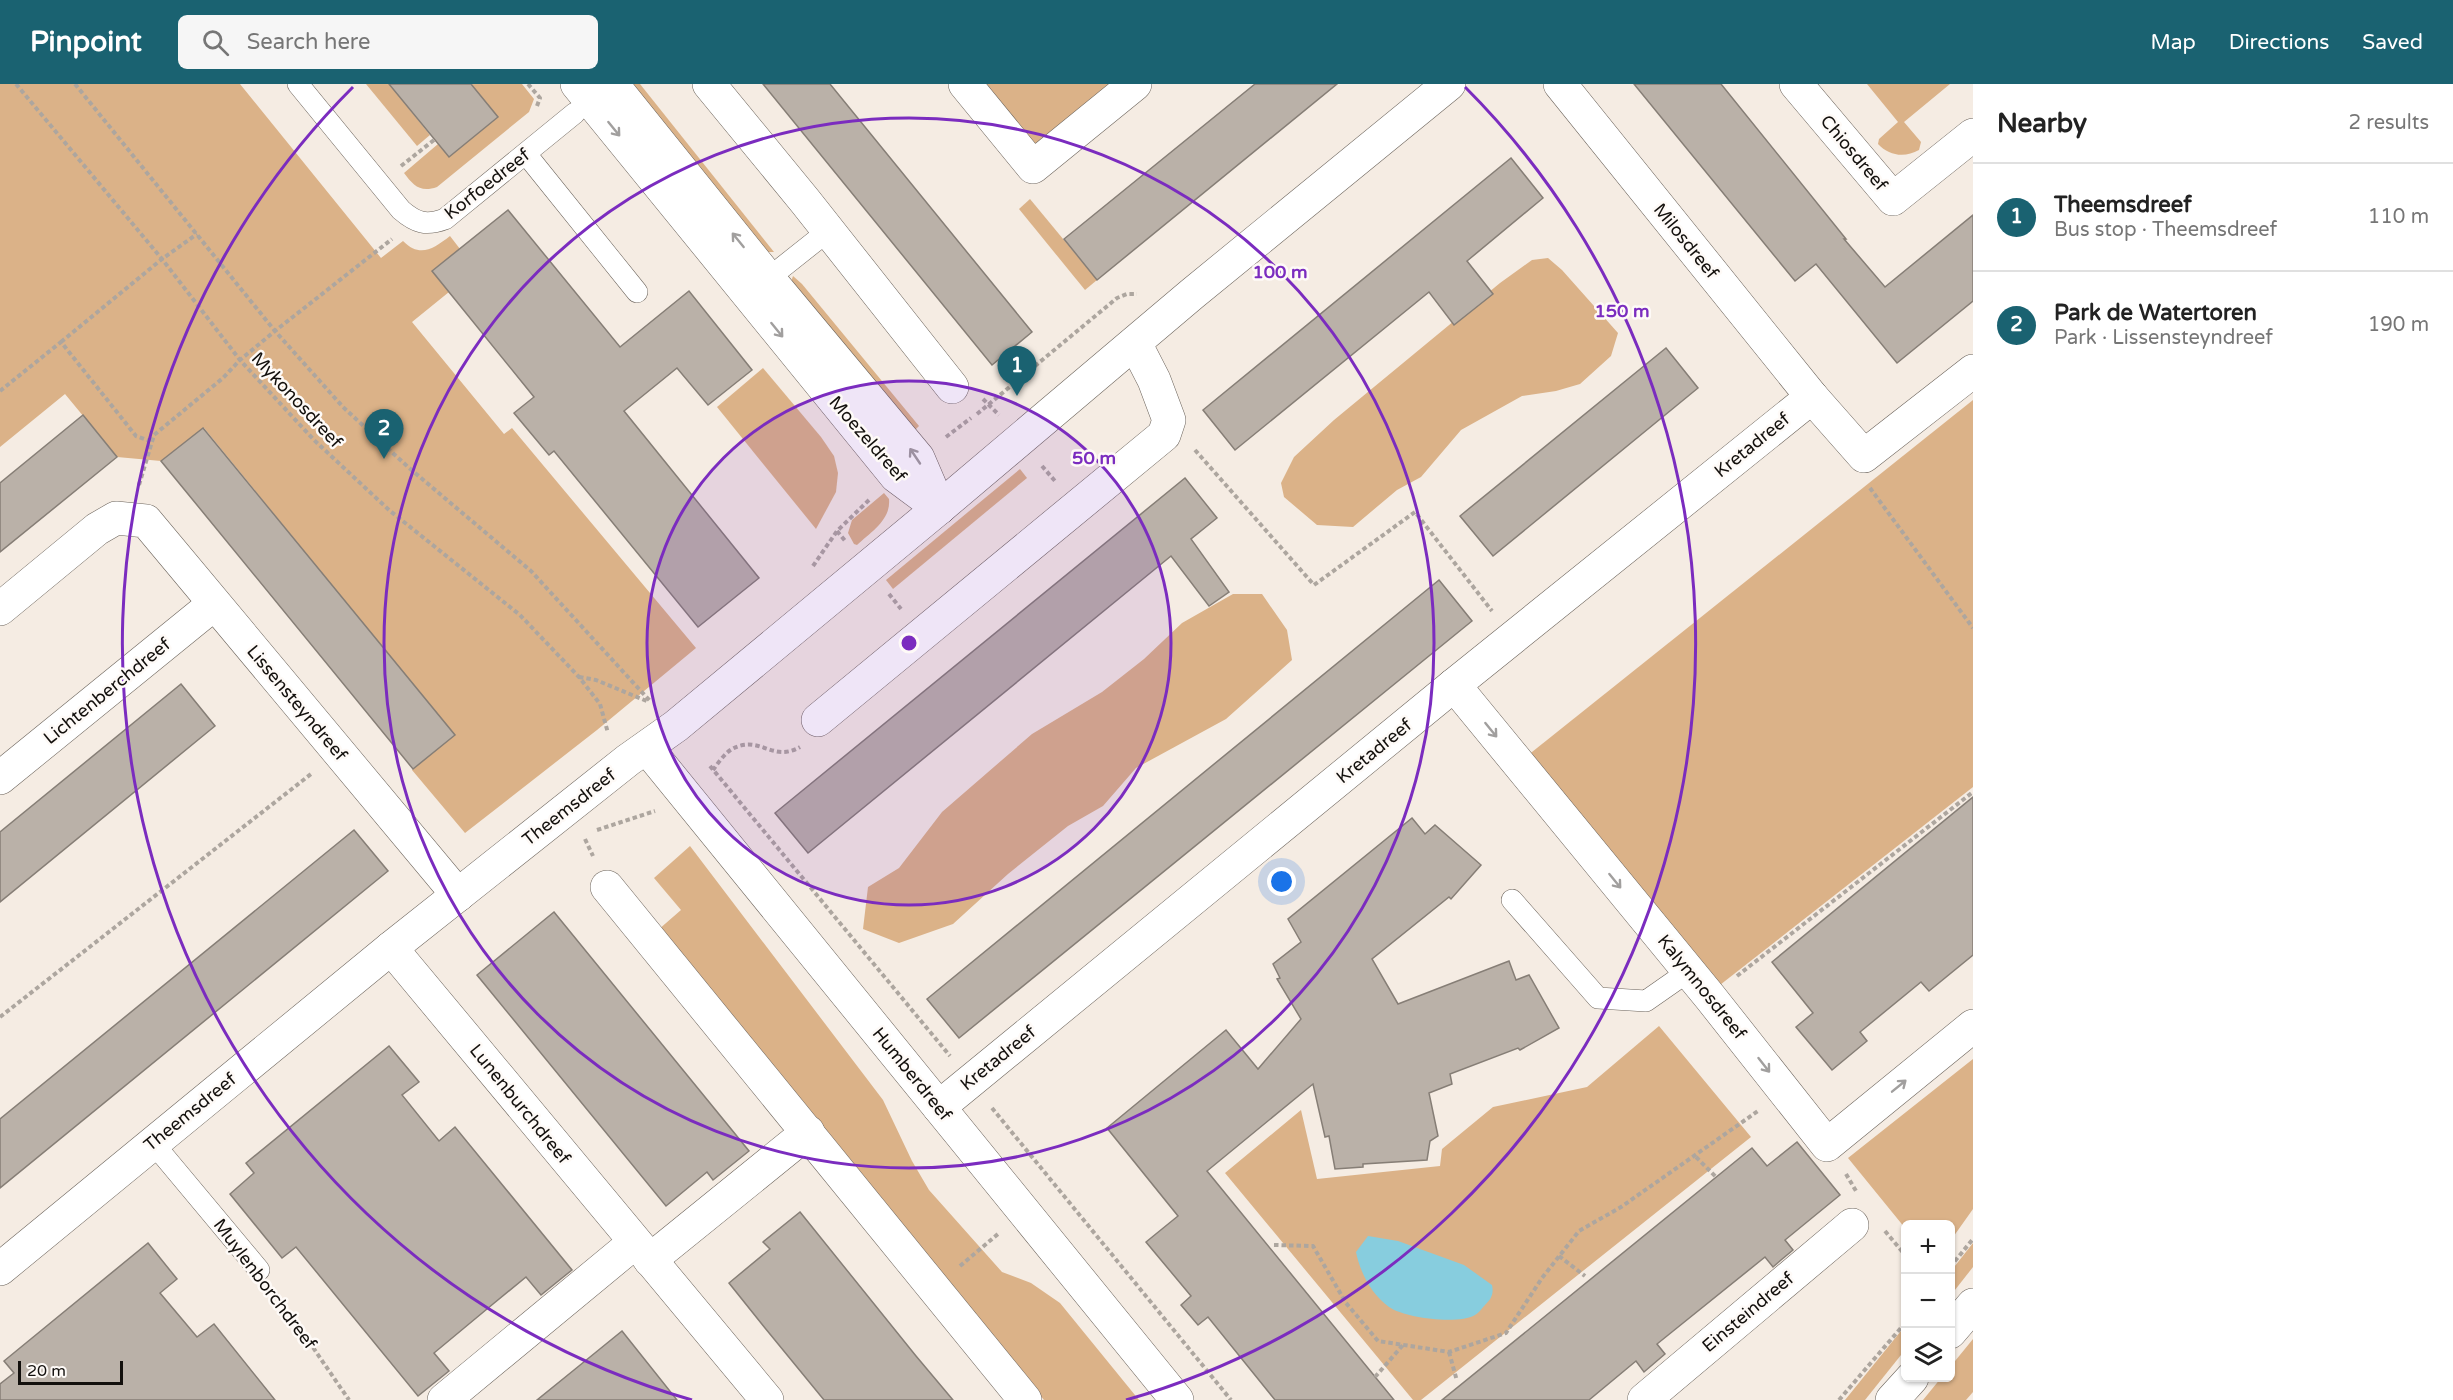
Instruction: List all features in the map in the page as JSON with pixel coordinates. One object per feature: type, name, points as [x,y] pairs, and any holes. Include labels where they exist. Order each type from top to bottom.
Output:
[{"type":"street","points":[[709,84],[952,387]]},
{"type":"street","points":[[964,84],[1033,167],[1135,84]]},
{"type":"street","name":"Theemsdreef","points":[[0,1269],[392,948],[637,754],[939,508],[1192,294],[1449,84]]},
{"type":"street","name":"Milosdreef","points":[[1560,84],[1812,397],[1864,456]]},
{"type":"street","name":"Chiosdreef","points":[[1796,84],[1893,199],[1973,135]]},
{"type":"street","name":"Moezeldreef","points":[[593,93],[758,286],[896,476],[939,508]]},
{"type":"street","points":[[818,720],[1164,435],[1169,420],[1154,380],[1135,343]]},
{"type":"street","points":[[1864,456],[1973,371]]},
{"type":"street","name":"Kretadreef","points":[[939,1107],[1454,685],[1812,397]]},
{"type":"street","points":[[0,609],[97,529],[116,518],[131,518]]},
{"type":"street","name":"Lissensteyndreef","points":[[131,518],[146,521],[458,895]]},
{"type":"street","name":"Lichtenberchdreef","points":[[0,778],[214,604]]},
{"type":"street","name":"Kalymnosdreef","points":[[1454,685],[1689,971],[1827,1145],[1973,1026]]},
{"type":"street","name":"Humberdreef","points":[[637,754],[682,794],[1177,1400]]},
{"type":"street","points":[[607,887],[1025,1400]]},
{"type":"street","name":"Lunenburchdreef","points":[[392,948],[766,1400]]},
{"type":"street","points":[[444,1400],[642,1251],[808,1132]]},
{"type":"street","name":"Einsteindreef","points":[[1644,1400],[1852,1225]]},
{"type":"street","points":[[1953,1328],[1973,1305]]},
{"type":"street","points":[[1892,1400],[1908,1382]]},
{"type":"lane","points":[[298,84],[409,217]]},
{"type":"lane","name":"Korfoedreef","points":[[409,217],[427,223],[445,219],[525,154],[593,93]]},
{"type":"lane","points":[[525,154],[637,292]]},
{"type":"lane","points":[[758,286],[828,231]]},
{"type":"lane","points":[[1512,900],[1598,998],[1646,1001],[1689,971]]},
{"type":"lane","name":"Muylenborchdreef","points":[[153,1143],[259,1270]]},
{"type":"path","name":"Mykonosdreef","points":[[16,84],[162,260],[240,360],[323,448],[389,510],[520,615],[579,677],[600,704],[611,743],[637,754]]},
{"type":"path","points":[[75,84],[275,331],[343,407],[408,467],[531,571],[652,704],[596,680],[579,677]]},
{"type":"path","points":[[380,184],[434,140]]},
{"type":"path","points":[[131,518],[150,441],[159,429],[223,378],[240,360],[275,331],[398,234],[409,217]]},
{"type":"path","points":[[0,391],[197,234]]},
{"type":"path","points":[[989,405],[1117,298],[1127,294],[1192,294]]},
{"type":"path","points":[[61,342],[133,433],[150,441]]},
{"type":"path","points":[[1169,420],[1314,585],[1415,512],[1513,639]]},
{"type":"path","points":[[1864,456],[1864,480],[1973,628]]},
{"type":"path","points":[[594,832],[657,810],[682,794],[713,769],[731,749],[750,744],[760,745],[775,754],[793,751],[806,744],[818,720]]},
{"type":"path","points":[[0,1017],[338,752]]},
{"type":"path","points":[[1710,997],[1973,792]]},
{"type":"path","points":[[1274,1245],[1313,1246],[1346,1303],[1378,1341],[1449,1352],[1506,1332],[1579,1231],[1621,1207],[1696,1157],[1785,1091]]},
{"type":"path","points":[[1696,1157],[1716,1177]]},
{"type":"path","points":[[934,1287],[1006,1228]]},
{"type":"path","points":[[1955,1261],[1973,1239]]},
{"type":"path","points":[[1559,1256],[1585,1276]]},
{"type":"path","name":"Muylenborchdreef","points":[[259,1270],[349,1400]]},
{"type":"path","points":[[1839,1400],[1901,1327]]},
{"type":"path","points":[[1375,1377],[1403,1345]]},
{"type":"path","points":[[1449,1352],[1457,1381]]},
{"type":"shaded area","points":[[0,84],[240,84],[381,258],[403,241],[415,249],[427,250],[450,236],[460,249],[432,271],[449,292],[412,322],[504,434],[512,428],[696,648],[597,730],[465,833],[412,770],[454,735],[204,428],[161,461],[117,457],[65,394],[0,447]]},
{"type":"shaded area","points":[[366,84],[389,84],[430,135],[417,146]]},
{"type":"shaded area","points":[[471,84],[522,84],[534,99],[529,112],[437,187],[426,189],[418,187],[404,173],[438,144],[449,157],[498,117]]},
{"type":"shaded area","points":[[620,84],[640,84],[774,252],[767,252]]},
{"type":"shaded area","points":[[983,84],[1110,84],[1036,147]]},
{"type":"shaded area","points":[[1867,84],[1950,84],[1904,122],[1921,142],[1919,150],[1903,155],[1887,151],[1878,144],[1879,139],[1898,122]]},
{"type":"shaded area","points":[[1030,199],[1097,280],[1085,290],[1019,209]]},
{"type":"shaded area","points":[[1548,258],[1562,270],[1618,333],[1611,356],[1580,384],[1556,391],[1522,396],[1461,430],[1421,477],[1397,490],[1353,527],[1317,525],[1284,497],[1281,483],[1294,457],[1334,420],[1500,283],[1532,260]]},
{"type":"shaded area","points":[[793,276],[919,426],[913,432],[791,282]]},
{"type":"shaded area","points":[[763,368],[821,437],[834,456],[838,473],[836,492],[816,529],[717,407]]},
{"type":"shaded area","points":[[1973,400],[1973,787],[1711,992],[1527,756]]},
{"type":"shaded area","points":[[1020,469],[1027,478],[893,589],[886,580]]},
{"type":"shaded area","points":[[884,493],[889,499],[887,513],[874,530],[857,545],[854,544],[848,533],[852,520]]},
{"type":"shaded area","points":[[1233,594],[1262,594],[1287,630],[1292,660],[1226,719],[1136,768],[1103,806],[1068,826],[1008,874],[953,924],[899,943],[863,929],[868,887],[899,868],[942,812],[1032,734],[1102,692],[1144,659],[1182,623]]},
{"type":"shaded area","points":[[690,846],[883,1100],[912,1161],[929,1190],[1002,1272],[1031,1283],[1060,1303],[1139,1400],[1044,1400],[658,930],[681,910],[654,878]]},
{"type":"shaded area","points":[[1659,1026],[1751,1137],[1421,1400],[1413,1400],[1225,1173],[1301,1110],[1317,1179],[1440,1166],[1442,1149],[1493,1107],[1587,1087]]},
{"type":"shaded area","points":[[1973,1059],[1973,1209],[1955,1234],[1955,1220],[1901,1220],[1901,1223],[1848,1158]]},
{"type":"shaded area","points":[[1973,1243],[1973,1267],[1955,1290],[1955,1266]]},
{"type":"shaded area","points":[[1901,1331],[1901,1355],[1865,1400],[1845,1400]]},
{"type":"shaded area","points":[[1973,1339],[1973,1392],[1966,1400],[1923,1400],[1938,1382],[1955,1382],[1955,1361]]},
{"type":"water","points":[[1368,1236],[1398,1241],[1464,1265],[1492,1285],[1493,1291],[1490,1298],[1476,1314],[1457,1320],[1419,1317],[1389,1307],[1377,1296],[1360,1267],[1356,1252]]},
{"type":"building","points":[[389,84],[471,84],[498,117],[449,157]]},
{"type":"building","points":[[763,84],[830,84],[1032,332],[992,365]]},
{"type":"building","points":[[1255,84],[1337,84],[1097,280],[1064,239]]},
{"type":"building","points":[[1634,84],[1721,84],[1885,287],[1973,215],[1973,301],[1897,363],[1816,264],[1795,281]]},
{"type":"building","points":[[1511,158],[1543,198],[1467,261],[1493,294],[1454,325],[1429,292],[1235,450],[1203,410]]},
{"type":"building","points":[[508,210],[620,347],[689,291],[752,370],[708,405],[677,368],[624,411],[759,578],[698,627],[554,451],[549,455],[514,413],[534,397],[432,271]]},
{"type":"building","points":[[1666,348],[1698,388],[1493,556],[1460,516]]},
{"type":"building","points":[[83,415],[117,457],[0,552],[0,483]]},
{"type":"building","points":[[203,428],[455,735],[413,769],[161,461]]},
{"type":"building","points":[[1185,478],[1217,518],[1191,539],[1229,592],[1209,606],[1171,556],[808,853],[775,813]]},
{"type":"building","points":[[1439,580],[1472,621],[959,1038],[927,999]]},
{"type":"building","points":[[181,684],[215,726],[0,902],[0,832]]},
{"type":"building","points":[[1973,797],[1973,955],[1929,991],[1921,982],[1860,1032],[1867,1041],[1832,1070],[1796,1027],[1813,1013],[1772,962]]},
{"type":"building","points":[[1412,818],[1425,834],[1435,825],[1481,865],[1451,899],[1449,897],[1372,959],[1398,1004],[1509,961],[1516,980],[1529,975],[1559,1028],[1520,1050],[1518,1048],[1450,1074],[1452,1084],[1429,1093],[1438,1136],[1430,1141],[1427,1160],[1363,1164],[1363,1167],[1335,1169],[1329,1136],[1325,1137],[1313,1084],[1207,1171],[1394,1400],[1275,1400],[1208,1317],[1198,1325],[1181,1305],[1191,1296],[1146,1242],[1178,1216],[1107,1128],[1226,1030],[1258,1069],[1301,1019],[1277,979],[1280,978],[1273,964],[1301,942],[1288,919]]},
{"type":"building","points":[[354,830],[388,871],[0,1188],[0,1119]]},
{"type":"building","points":[[554,912],[749,1151],[713,1180],[707,1172],[666,1206],[477,975]]},
{"type":"building","points":[[389,1046],[419,1082],[402,1095],[439,1141],[455,1127],[572,1270],[541,1295],[526,1277],[493,1304],[434,1353],[449,1371],[418,1396],[296,1247],[282,1258],[230,1194],[254,1173],[246,1163]]},
{"type":"building","points":[[1797,1142],[1840,1195],[1785,1240],[1793,1250],[1773,1267],[1765,1257],[1657,1344],[1665,1354],[1644,1372],[1636,1361],[1589,1400],[1442,1400],[1752,1148],[1767,1166]]},
{"type":"building","points":[[800,1212],[953,1400],[824,1400],[765,1328],[729,1283],[770,1249],[763,1242]]},
{"type":"building","points":[[148,1243],[177,1279],[160,1293],[197,1337],[214,1324],[275,1400],[0,1400],[0,1384],[14,1373],[4,1361]]},
{"type":"building","points":[[622,1331],[677,1400],[537,1400],[574,1370]]},
{"type":"place","name":"Theemsdreef","points":[[1017,396]]},
{"type":"place","name":"Park de Watertoren","points":[[384,459]]}]
